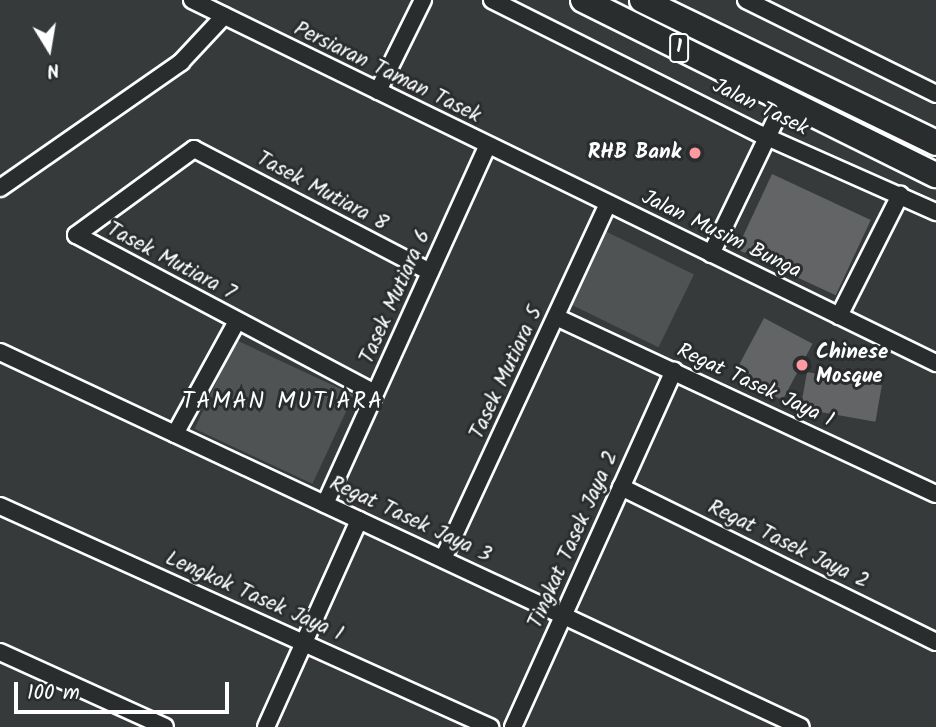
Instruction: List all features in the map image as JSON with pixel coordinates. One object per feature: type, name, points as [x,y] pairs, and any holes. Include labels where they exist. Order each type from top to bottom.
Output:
[{"type":"main road","name":"1","points":[[583,0],[936,174]]},
{"type":"main road","name":"1","points":[[642,0],[936,144]]},
{"type":"main road","points":[[726,40],[730,51],[779,79],[780,97],[805,87],[832,92]]},
{"type":"street","name":"Persiaran Taman Tasek","points":[[192,0],[488,145]]},
{"type":"street","points":[[378,91],[423,0]]},
{"type":"street","name":"Jalan Tasek","points":[[492,0],[763,139],[936,212]]},
{"type":"street","points":[[746,0],[936,94]]},
{"type":"street","points":[[1,185],[181,62],[224,16]]},
{"type":"street","points":[[710,254],[780,97]]},
{"type":"street","name":"Jalan Musim Bunga","points":[[488,145],[936,363]]},
{"type":"street","name":"Tasek Mutiara 6","points":[[325,504],[488,145]]},
{"type":"street","name":"Tasek Mutiara 8","points":[[194,149],[430,272]]},
{"type":"street","name":"Tasek Mutiara 7","points":[[194,149],[76,235],[375,393]]},
{"type":"street","points":[[839,316],[901,195]]},
{"type":"street","name":"Tasek Mutiara 5","points":[[443,559],[608,204]]},
{"type":"street","name":"Regat Tasek Jaya 1","points":[[556,317],[936,494]]},
{"type":"street","points":[[175,434],[237,321]]},
{"type":"street","name":"Regat Tasek Jaya 3","points":[[0,352],[801,727]]},
{"type":"street","name":"Tingkat Tasek Jaya 2","points":[[513,727],[674,371]]},
{"type":"street","name":"Regat Tasek Jaya 2","points":[[621,487],[936,642]]},
{"type":"street","name":"Lengkok Tasek Jaya 1","points":[[0,506],[490,727]]},
{"type":"street","points":[[266,727],[359,520]]},
{"type":"street","points":[[0,652],[165,727]]},
{"type":"shaded area","points":[[605,231],[694,274],[658,347],[569,304]]},
{"type":"shaded area","points":[[236,340],[354,395],[312,484],[195,429]]},
{"type":"building","points":[[772,174],[871,220],[836,295],[737,249]]},
{"type":"building","points":[[764,318],[813,344],[783,400],[734,375]]},
{"type":"building","points":[[807,372],[882,385],[875,422],[801,408]]},
{"type":"place","name":"RHB Bank","points":[[695,153]]},
{"type":"place","name":"Chinese Mosque","points":[[802,365]]},
{"type":"district","name":"TAMAN MUTIARA","points":[[283,402]]}]
